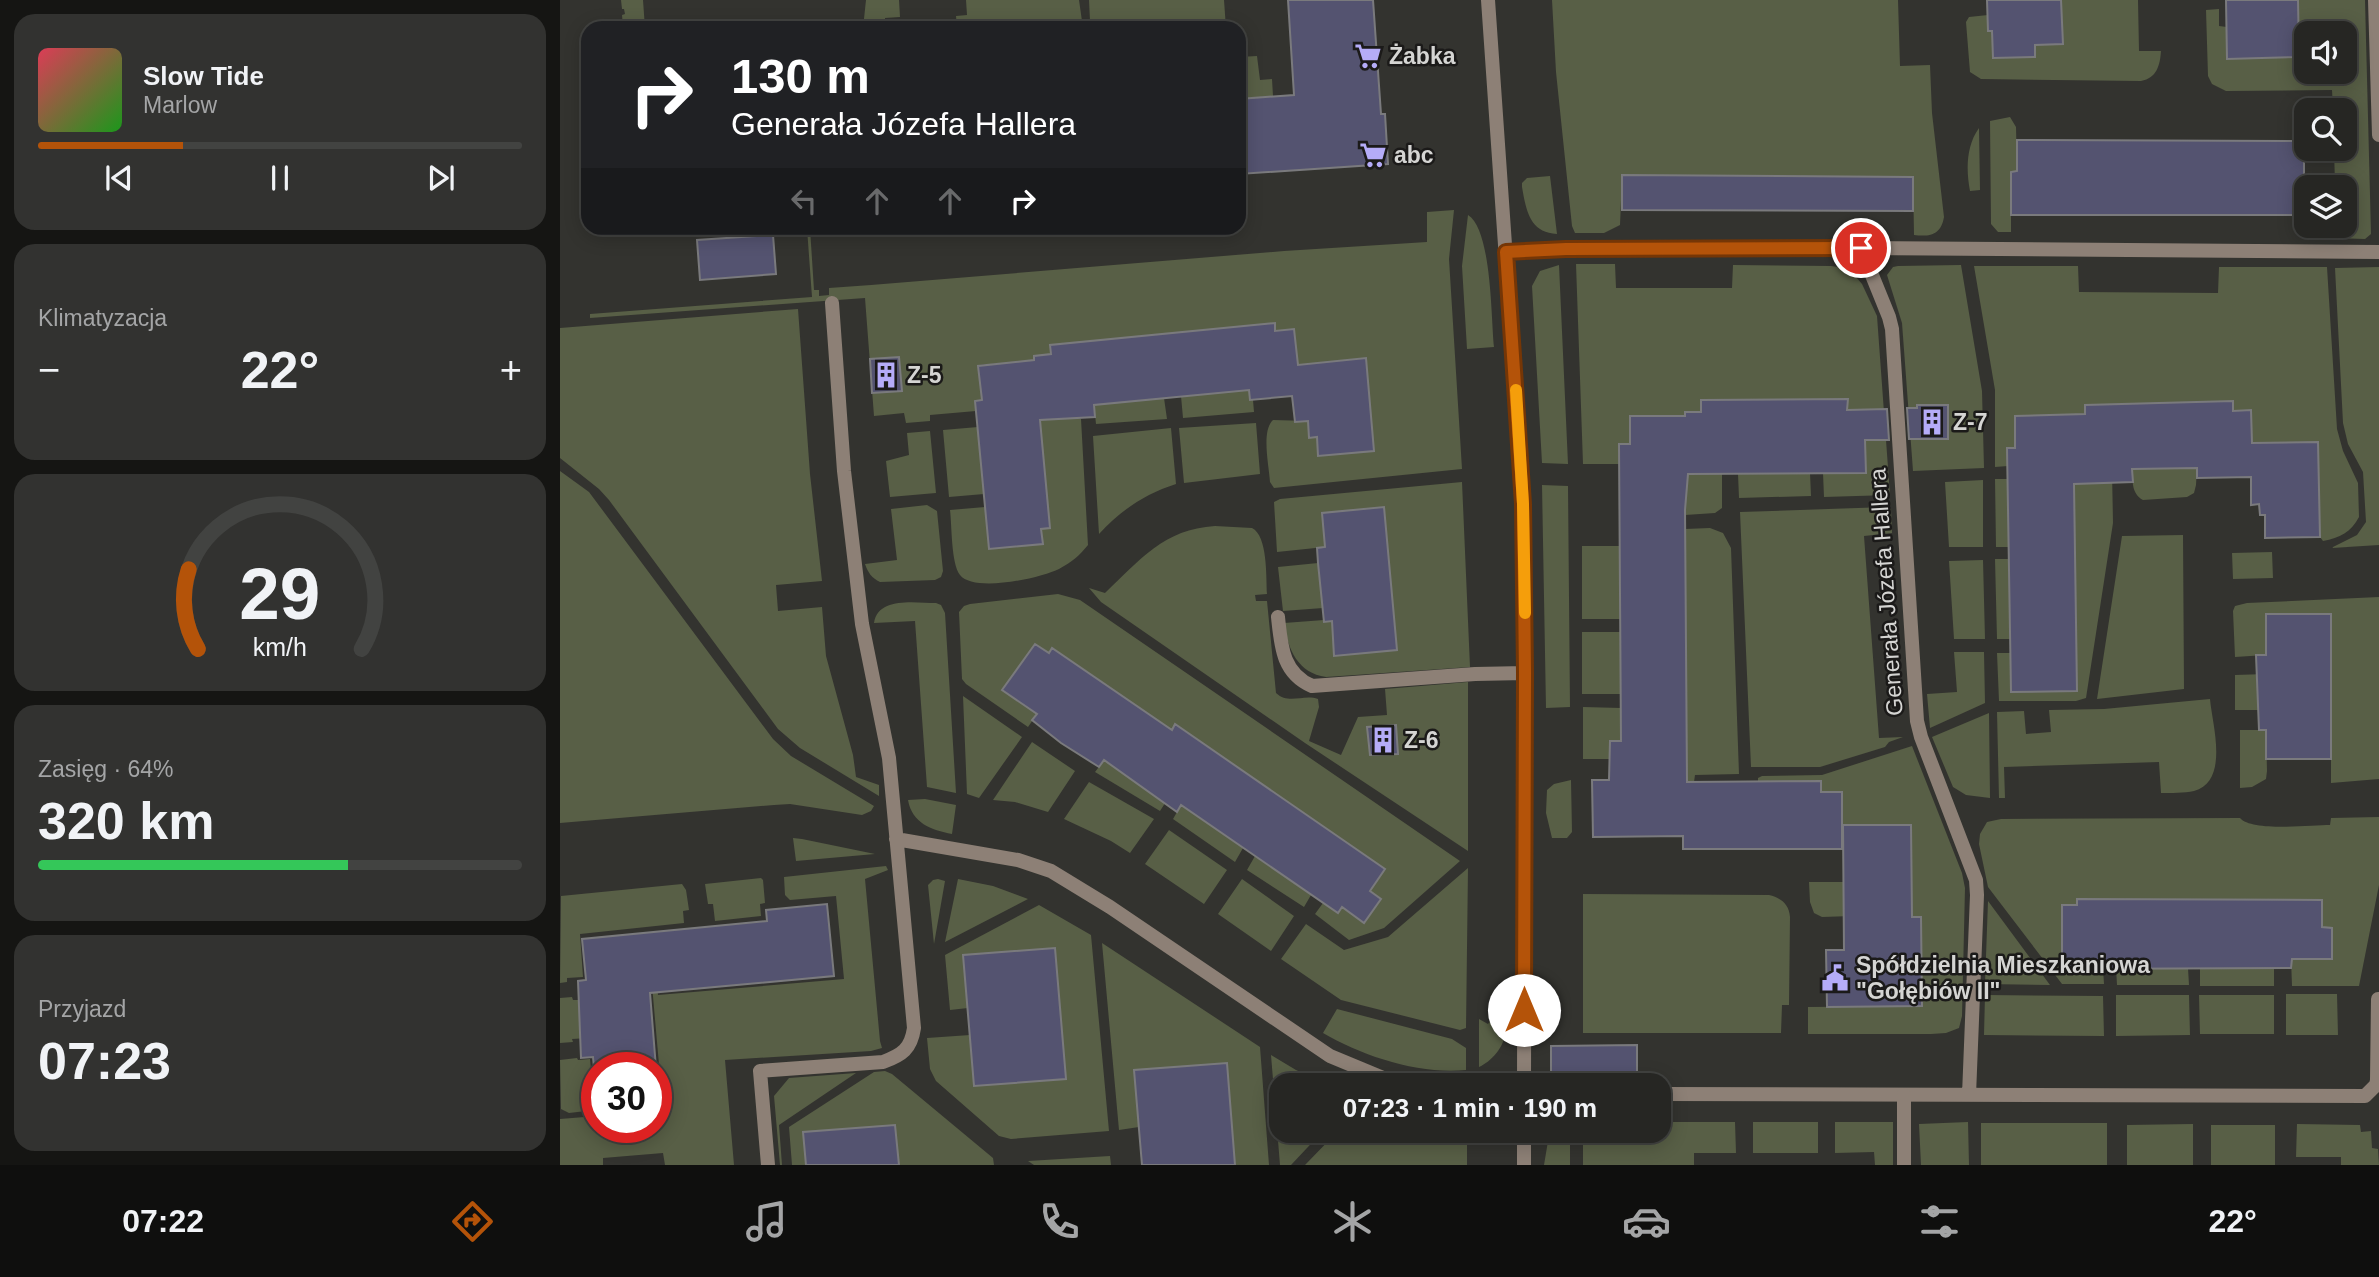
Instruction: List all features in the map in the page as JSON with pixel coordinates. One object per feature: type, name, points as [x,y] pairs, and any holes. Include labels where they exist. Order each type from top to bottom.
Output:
[{"type":"street","points":[[1489,0],[1523,504],[1524,1073]]},
{"type":"street","points":[[2375,0],[2379,135]]},
{"type":"street","points":[[1506,252],[1566,249],[1861,248],[2379,252]]},
{"type":"street","name":"Generała Józefa Hallera","points":[[1861,248],[1892,329],[1917,721],[1976,880],[1969,1095]]},
{"type":"street","points":[[768,1165],[760,1071],[883,1062],[900,1056],[907,1049],[914,1028],[889,758],[862,624],[844,471],[832,303]]},
{"type":"street","points":[[1278,617],[1281,644],[1289,669],[1296,677],[1312,685],[1525,673]]},
{"type":"street","points":[[896,839],[1018,860],[1051,872],[1110,906],[1330,1056],[1368,1073]]},
{"type":"street","points":[[1671,1094],[2365,1096],[2376,1085],[2377,1080],[2378,999]]},
{"type":"street","points":[[1904,1095],[1904,1165]]},
{"type":"street","points":[[1524,1143],[1524,1165]]},
{"type":"green space","points":[[621,0],[643,0],[644,21],[622,21],[622,15],[625,14]]},
{"type":"green space","points":[[866,0],[899,0],[900,17],[885,18],[885,21],[864,21]]},
{"type":"green space","points":[[966,0],[1079,0],[1082,21],[956,21],[956,16],[967,15]]},
{"type":"green space","points":[[1089,0],[1224,0],[1226,21],[1090,21]]},
{"type":"green space","points":[[1552,0],[1898,0],[1900,66],[1930,65],[1943,223],[1930,235],[1914,235],[1913,177],[1622,176],[1620,225],[1604,233],[1575,233],[1572,226],[1556,72]]},
{"type":"green space","points":[[2061,0],[2138,0],[2139,51],[2161,51],[2154,74],[2141,81],[1981,79],[1970,72],[1966,22],[1969,17],[1988,15],[1988,31],[1992,31],[1994,58],[2035,57],[2035,45],[2063,44]]},
{"type":"green space","points":[[2298,0],[2365,0],[2371,234],[2365,239],[2334,238],[2357,238],[2357,175],[2335,175],[2334,161],[2357,161],[2357,98],[2332,98],[2332,90],[2226,91],[2212,84],[2208,76],[2206,10],[2219,9],[2219,26],[2227,27],[2227,59],[2294,57],[2294,84],[2357,84],[2357,21],[2298,21]]},
{"type":"green space","points":[[1257,56],[1260,80],[1272,79],[1273,96],[1246,98],[1246,57]]},
{"type":"green space","points":[[2010,117],[2016,127],[2017,171],[2011,172],[2011,232],[1998,232],[1991,224],[1990,121]]},
{"type":"green space","points":[[1979,128],[1980,190],[1970,191],[1968,158]]},
{"type":"green space","points":[[1550,176],[1557,234],[1540,229],[1530,218],[1522,187],[1527,178]]},
{"type":"green space","points":[[1454,210],[1449,259],[1462,469],[1274,488],[1270,482],[1267,449],[1267,432],[1273,420],[1308,421],[1309,438],[1317,437],[1319,456],[1374,451],[1366,358],[1298,365],[1294,329],[1275,331],[1274,323],[1050,345],[1051,354],[1036,382],[1008,385],[1005,363],[979,365],[982,400],[975,401],[976,411],[930,415],[930,421],[906,423],[904,413],[874,416],[865,298],[590,318],[590,314],[812,297],[808,235],[810,235],[814,290],[819,290],[819,296],[829,295],[829,288],[1427,242],[1427,212]]},
{"type":"green space","points":[[1468,215],[1476,224],[1486,256],[1494,347],[1467,349],[1462,266]]},
{"type":"green space","points":[[1576,264],[1615,264],[1616,288],[1732,288],[1733,265],[1845,268],[1862,284],[1877,316],[1890,495],[1824,497],[1823,473],[1866,472],[1865,410],[1847,410],[1848,400],[1701,400],[1701,412],[1685,412],[1685,429],[1630,444],[1619,464],[1583,464]]},
{"type":"green space","points":[[1559,265],[1568,464],[1542,463],[1532,286],[1540,271]]},
{"type":"green space","points":[[1961,265],[1982,391],[1984,468],[1913,471],[1902,323],[1887,275],[1893,267],[1898,266]]},
{"type":"green space","points":[[1974,266],[2078,266],[2079,292],[2218,293],[2219,267],[2327,267],[2337,429],[2343,451],[2358,483],[2359,517],[2356,522],[2344,534],[2323,541],[2320,537],[2318,442],[2252,443],[2251,411],[2233,411],[2233,401],[2085,405],[2085,415],[2045,436],[2045,415],[2015,416],[2015,448],[2008,466],[1995,467],[1995,390]]},
{"type":"green space","points":[[2379,267],[2379,545],[2331,548],[2357,535],[2366,522],[2363,472],[2348,444],[2343,423],[2335,268]]},
{"type":"green space","points":[[798,309],[810,474],[822,581],[776,585],[778,611],[822,607],[826,656],[853,755],[856,777],[879,785],[879,796],[800,748],[778,729],[609,500],[560,458],[560,328]]},
{"type":"green space","points":[[1249,390],[1254,412],[1183,418],[1181,396]]},
{"type":"green space","points":[[1164,398],[1167,419],[1096,424],[1094,405]]},
{"type":"green space","points":[[1077,406],[1078,418],[1081,419],[1088,545],[1064,566],[1038,576],[1008,582],[979,583],[960,575],[952,544],[950,510],[985,507],[990,549],[1042,544],[1041,529],[1050,528],[1039,410]]},
{"type":"green space","points":[[1256,423],[1260,474],[1184,483],[1179,428]]},
{"type":"green space","points":[[978,427],[984,494],[949,497],[943,430]]},
{"type":"green space","points":[[1171,428],[1176,484],[1134,504],[1099,534],[1093,436]]},
{"type":"green space","points":[[930,431],[936,493],[890,497],[886,461],[909,455],[907,433]]},
{"type":"green space","points":[[2197,468],[2194,493],[2187,497],[2143,500],[2135,491],[2132,469]]},
{"type":"green space","points":[[2112,470],[2113,523],[2086,698],[2076,701],[1999,701],[1997,653],[2010,653],[2011,692],[2073,471]]},
{"type":"green space","points":[[560,471],[589,492],[773,739],[791,756],[874,806],[871,811],[862,815],[790,804],[560,823]]},
{"type":"green space","points":[[1810,473],[1811,496],[1739,498],[1738,474]]},
{"type":"green space","points":[[1685,474],[1722,474],[1722,508],[1715,513],[1685,515]]},
{"type":"green space","points":[[1995,479],[2008,479],[2009,547],[1996,547]]},
{"type":"green space","points":[[1983,480],[1983,547],[1949,547],[1945,482]]},
{"type":"green space","points":[[1462,482],[1470,667],[1326,677],[1308,671],[1292,651],[1284,623],[1332,621],[1335,656],[1397,650],[1384,508],[1322,513],[1325,547],[1277,552],[1274,502],[1280,499]]},
{"type":"green space","points":[[1542,485],[1568,486],[1570,707],[1546,708]]},
{"type":"green space","points":[[927,505],[937,511],[943,571],[941,577],[935,580],[880,582],[875,579],[865,564],[897,560],[891,509]]},
{"type":"green space","points":[[1891,509],[1892,533],[1864,536],[1879,738],[1903,737],[1889,742],[1885,747],[1820,767],[1751,767],[1740,512]]},
{"type":"green space","points":[[1197,528],[1252,528],[1261,539],[1267,594],[1255,595],[1256,601],[1267,601],[1276,693],[1291,699],[1318,699],[1319,707],[1309,741],[1341,755],[1358,717],[1387,715],[1385,689],[1468,682],[1468,851],[1305,743],[1101,602],[1089,588],[1105,593],[1142,558],[1167,540]]},
{"type":"green space","points":[[1710,528],[1723,533],[1731,548],[1739,774],[1695,775],[1694,782],[1683,782],[1687,726],[1685,529]]},
{"type":"green space","points":[[2183,535],[2184,689],[2097,699],[2122,536]]},
{"type":"green space","points":[[1582,546],[1620,546],[1620,619],[1582,619]]},
{"type":"green space","points":[[2272,552],[2273,578],[2233,579],[2232,553]]},
{"type":"green space","points":[[1995,559],[2009,559],[2010,639],[1997,639]]},
{"type":"green space","points":[[1983,560],[1985,639],[1954,639],[1949,561]]},
{"type":"green space","points":[[1318,563],[1323,608],[1283,611],[1278,567]]},
{"type":"green space","points":[[1058,594],[1080,600],[1460,861],[1384,928],[1349,940],[1315,914],[1323,903],[1338,912],[1342,907],[1364,922],[1381,899],[1370,891],[1384,870],[1175,725],[1172,730],[1053,648],[1049,653],[1035,644],[1002,690],[1037,714],[1028,727],[966,684],[962,679],[959,612],[964,606]]},
{"type":"green space","points":[[2379,597],[2379,779],[2331,783],[2331,614],[2266,655],[2235,657],[2233,611],[2235,606],[2247,603]]},
{"type":"green space","points":[[909,602],[941,605],[945,613],[956,793],[927,787],[915,621],[874,623],[877,614],[890,605]]},
{"type":"green space","points":[[1582,632],[1621,632],[1621,694],[1582,694]]},
{"type":"green space","points":[[1954,652],[1984,652],[1985,703],[1930,728],[1927,694],[1957,692]]},
{"type":"green space","points":[[2266,674],[2267,710],[2235,710],[2235,675]]},
{"type":"green space","points":[[963,696],[1022,737],[979,798],[967,794]]},
{"type":"green space","points":[[2210,699],[2215,736],[2215,764],[2212,776],[2205,785],[2194,791],[2161,793],[2159,762],[2004,767],[2005,798],[1999,798],[1997,712],[2024,711],[2026,734],[2051,732],[2049,710],[2104,709]]},
{"type":"green space","points":[[1583,707],[1621,708],[1621,741],[1610,741],[1609,759],[1583,759]]},
{"type":"green space","points":[[1989,713],[1990,798],[1966,795],[1953,787],[1932,737]]},
{"type":"green space","points":[[2240,730],[2266,730],[2266,779],[2252,787],[2240,788]]},
{"type":"green space","points":[[1032,742],[1075,771],[1048,812],[1015,802],[993,800]]},
{"type":"green space","points":[[1912,746],[1962,873],[1965,888],[1962,1016],[1959,1028],[1946,1033],[1931,1034],[1808,1034],[1808,1007],[1922,1006],[1921,918],[1912,917],[1911,825],[1842,825],[1842,792],[1821,792],[1821,781],[1758,782],[1758,778],[1822,775]]},
{"type":"green space","points":[[1104,760],[1134,781],[1169,797],[1160,811],[1095,772]]},
{"type":"green space","points":[[1571,780],[1572,832],[1567,838],[1552,838],[1546,813],[1547,790],[1554,784]]},
{"type":"green space","points":[[1089,782],[1154,819],[1130,853],[1064,819]]},
{"type":"green space","points":[[925,799],[956,805],[952,834],[930,828],[918,820],[908,800]]},
{"type":"green space","points":[[1181,805],[1243,848],[1235,862],[1173,819]]},
{"type":"green space","points":[[2379,817],[2379,885],[2359,986],[2292,986],[2291,959],[2332,958],[2332,928],[2322,927],[2322,900],[2077,899],[2077,905],[2062,905],[2103,968],[2104,984],[2062,984],[1988,887],[1979,844],[1980,834],[1987,822],[2001,819],[2240,818],[2256,825],[2282,827],[2330,825],[2331,818]]},
{"type":"green space","points":[[1169,830],[1227,870],[1204,904],[1145,864]]},
{"type":"green space","points":[[793,838],[802,839],[875,854],[796,861]]},
{"type":"green space","points":[[1255,856],[1311,895],[1304,907],[1247,870]]},
{"type":"green space","points":[[886,866],[888,870],[865,879],[882,1048],[871,1051],[725,1060],[734,1165],[665,1165],[663,1153],[603,1158],[603,1165],[560,1165],[560,1119],[581,1117],[581,1143],[672,1143],[672,1052],[658,1052],[652,985],[657,984],[658,995],[844,979],[836,896],[790,900],[785,895],[784,877]]},
{"type":"green space","points":[[1468,868],[1466,1028],[1460,1030],[1341,1000],[1281,959],[1306,924],[1344,950],[1388,937]]},
{"type":"green space","points":[[761,878],[765,903],[760,904],[761,916],[715,921],[713,904],[708,904],[705,884]]},
{"type":"green space","points":[[938,879],[945,881],[934,944],[928,885]]},
{"type":"green space","points":[[958,879],[993,886],[1028,899],[945,942]]},
{"type":"green space","points":[[1242,879],[1294,916],[1271,951],[1218,914]]},
{"type":"green space","points":[[1809,882],[1843,882],[1843,900],[1852,900],[1852,916],[1822,917],[1814,913],[1810,902]]},
{"type":"green space","points":[[682,884],[686,890],[689,910],[683,911],[684,923],[580,934],[583,977],[567,978],[567,982],[560,983],[561,896]]},
{"type":"green space","points":[[1583,894],[1769,895],[1781,900],[1788,908],[1790,917],[1789,1005],[1782,1005],[1781,1033],[1583,1033]]},
{"type":"green space","points":[[1988,901],[2050,985],[1985,984]]},
{"type":"green space","points":[[1039,905],[1091,935],[1109,1131],[1011,1139],[999,1136],[936,1081],[930,1069],[927,1038],[970,1035],[974,1086],[1066,1079],[1055,948],[964,955],[968,1008],[950,1010],[945,955]]},
{"type":"green space","points":[[1102,943],[1260,1047],[1269,1165],[1235,1165],[1139,1127],[1119,1130]]},
{"type":"green space","points":[[2116,968],[2188,968],[2189,985],[2117,985]]},
{"type":"green space","points":[[2200,968],[2274,968],[2274,986],[2200,986]]},
{"type":"green space","points":[[2286,994],[2337,994],[2338,1035],[2286,1035]]},
{"type":"green space","points":[[1985,995],[2103,996],[2104,1036],[1984,1035]]},
{"type":"green space","points":[[2116,995],[2189,995],[2190,1035],[2116,1036]]},
{"type":"green space","points":[[2199,995],[2274,995],[2274,1034],[2200,1034]]},
{"type":"green space","points":[[572,997],[573,1000],[585,1000],[588,1038],[560,1043],[560,998]]},
{"type":"green space","points":[[1337,1009],[1452,1039],[1466,1048],[1466,1070],[1411,1067],[1373,1056],[1338,1041],[1323,1033]]},
{"type":"green space","points":[[1493,1017],[1504,1029],[1502,1044],[1492,1058],[1479,1067],[1479,1019],[1488,1024]]},
{"type":"green space","points":[[1271,1055],[1302,1073],[1272,1073]]},
{"type":"green space","points":[[560,1060],[581,1060],[581,1112],[569,1113],[561,1109]]},
{"type":"green space","points":[[885,1071],[993,1158],[994,1165],[899,1165],[895,1125],[806,1165],[792,1165],[789,1127],[874,1072]]},
{"type":"green space","points":[[856,1073],[779,1125],[780,1165],[774,1096],[789,1078]]},
{"type":"green space","points":[[1671,1122],[1735,1122],[1736,1153],[1694,1153],[1694,1165],[1583,1165],[1583,1143],[1671,1143]]},
{"type":"green space","points":[[1753,1122],[1818,1122],[1818,1153],[1753,1153]]},
{"type":"green space","points":[[1835,1122],[1893,1122],[1893,1165],[1875,1165],[1874,1152],[1835,1153]]},
{"type":"green space","points":[[1968,1122],[1969,1165],[1921,1165],[1919,1124]]},
{"type":"green space","points":[[1981,1123],[2107,1123],[2107,1165],[1981,1165]]},
{"type":"green space","points":[[2193,1124],[2193,1165],[2127,1165],[2127,1125]]},
{"type":"green space","points":[[2297,1124],[2360,1125],[2361,1132],[2371,1131],[2372,1148],[2378,1149],[2379,1165],[2341,1165],[2341,1157],[2296,1157]]},
{"type":"green space","points":[[2211,1125],[2275,1125],[2275,1165],[2211,1165]]},
{"type":"green space","points":[[1278,1143],[1312,1143],[1291,1165],[1280,1165]]},
{"type":"green space","points":[[1326,1143],[1467,1143],[1467,1165],[1305,1165]]},
{"type":"green space","points":[[1548,1143],[1570,1143],[1570,1165],[1544,1165]]},
{"type":"green space","points":[[1110,1156],[1111,1165],[1034,1165],[1028,1161]]},
{"type":"building","points":[[1288,0],[1373,0],[1381,114],[1385,114],[1388,164],[1246,174],[1246,98],[1294,95]]},
{"type":"building","points":[[1987,0],[2061,0],[2063,44],[2035,45],[2035,57],[1993,58],[1992,31],[1988,31]]},
{"type":"building","points":[[2226,0],[2298,0],[2298,21],[2294,21],[2294,57],[2227,59]]},
{"type":"building","points":[[2017,140],[2294,141],[2294,161],[2304,161],[2304,175],[2294,175],[2294,215],[2011,215],[2011,172],[2017,171]]},
{"type":"building","points":[[1622,175],[1913,177],[1913,211],[1622,210]]},
{"type":"building","points":[[773,235],[776,274],[700,280],[697,240]]},
{"type":"building","points":[[1275,323],[1275,331],[1294,329],[1298,365],[1366,358],[1374,451],[1318,456],[1317,437],[1309,438],[1308,421],[1295,422],[1292,396],[1250,400],[1249,390],[1094,405],[1095,417],[1040,420],[1050,528],[1041,529],[1043,544],[989,549],[975,401],[982,400],[978,366],[1034,360],[1034,356],[1051,354],[1050,345]]},
{"type":"building","name":"Z-5","points":[[899,357],[902,391],[872,393],[870,359]]},
{"type":"building","points":[[1848,399],[1847,410],[1887,409],[1889,440],[1865,440],[1866,473],[1688,474],[1685,510],[1687,782],[1821,781],[1821,792],[1842,792],[1842,849],[1683,849],[1683,836],[1593,837],[1592,780],[1609,780],[1610,741],[1621,741],[1619,444],[1630,444],[1630,416],[1685,416],[1685,412],[1701,412],[1701,400]]},
{"type":"building","points":[[2233,401],[2233,411],[2251,410],[2252,443],[2318,442],[2320,537],[2265,538],[2265,515],[2260,515],[2259,504],[2251,505],[2251,477],[2197,478],[2197,468],[2132,469],[2133,482],[2074,484],[2077,691],[2011,692],[2007,448],[2015,448],[2015,416],[2085,414],[2085,405]]},
{"type":"building","name":"Z-7","points":[[1917,405],[1948,405],[1948,439],[1909,439],[1907,408],[1917,408]]},
{"type":"building","points":[[1384,507],[1397,650],[1334,656],[1332,621],[1324,622],[1318,563],[1317,548],[1325,547],[1322,513]]},
{"type":"building","points":[[2266,614],[2331,614],[2331,759],[2266,759],[2266,730],[2259,730],[2256,655],[2266,655]]},
{"type":"building","points":[[1035,644],[1049,653],[1052,648],[1172,730],[1175,724],[1385,869],[1370,891],[1381,899],[1364,923],[1342,907],[1338,913],[1181,805],[1177,812],[1104,760],[1099,767],[1061,743],[1032,720],[1037,714],[1002,690]]},
{"type":"building","name":"Z-6","points":[[1396,725],[1398,754],[1370,755],[1367,727]]},
{"type":"building","points":[[1843,825],[1911,825],[1912,917],[1921,917],[1922,1006],[1827,1007],[1826,950],[1844,950]]},
{"type":"building","points":[[2077,899],[2322,900],[2322,927],[2332,928],[2332,959],[2292,959],[2291,968],[2062,969],[2062,905],[2077,905]]},
{"type":"building","points":[[827,904],[834,976],[650,993],[655,1052],[581,1052],[581,1058],[578,981],[586,980],[582,939],[767,921],[766,910]]},
{"type":"building","points":[[1055,948],[1066,1079],[974,1086],[963,955]]},
{"type":"building","points":[[1637,1045],[1637,1073],[1551,1073],[1551,1046]]},
{"type":"building","points":[[1227,1063],[1235,1165],[1142,1165],[1134,1070]]},
{"type":"building","points":[[895,1125],[899,1165],[806,1165],[803,1132]]},
{"type":"slow traffic","points":[[1516,390],[1523,504],[1525,613]]},
{"type":"place","name":"Żabka","points":[[1368,56]]},
{"type":"place","name":"abc","points":[[1373,155]]},
{"type":"place","name":"Z-5","points":[[886,375]]},
{"type":"place","name":"Z-7","points":[[1932,422]]},
{"type":"place","name":"Z-6","points":[[1383,740]]},
{"type":"place","name":"Spółdzielnia Mieszkaniowa \"Gołębiów II\"","points":[[1835,978]]},
{"type":"route","points":[[1524,1010],[1523,504],[1506,252],[1566,249],[1861,248]]}]
